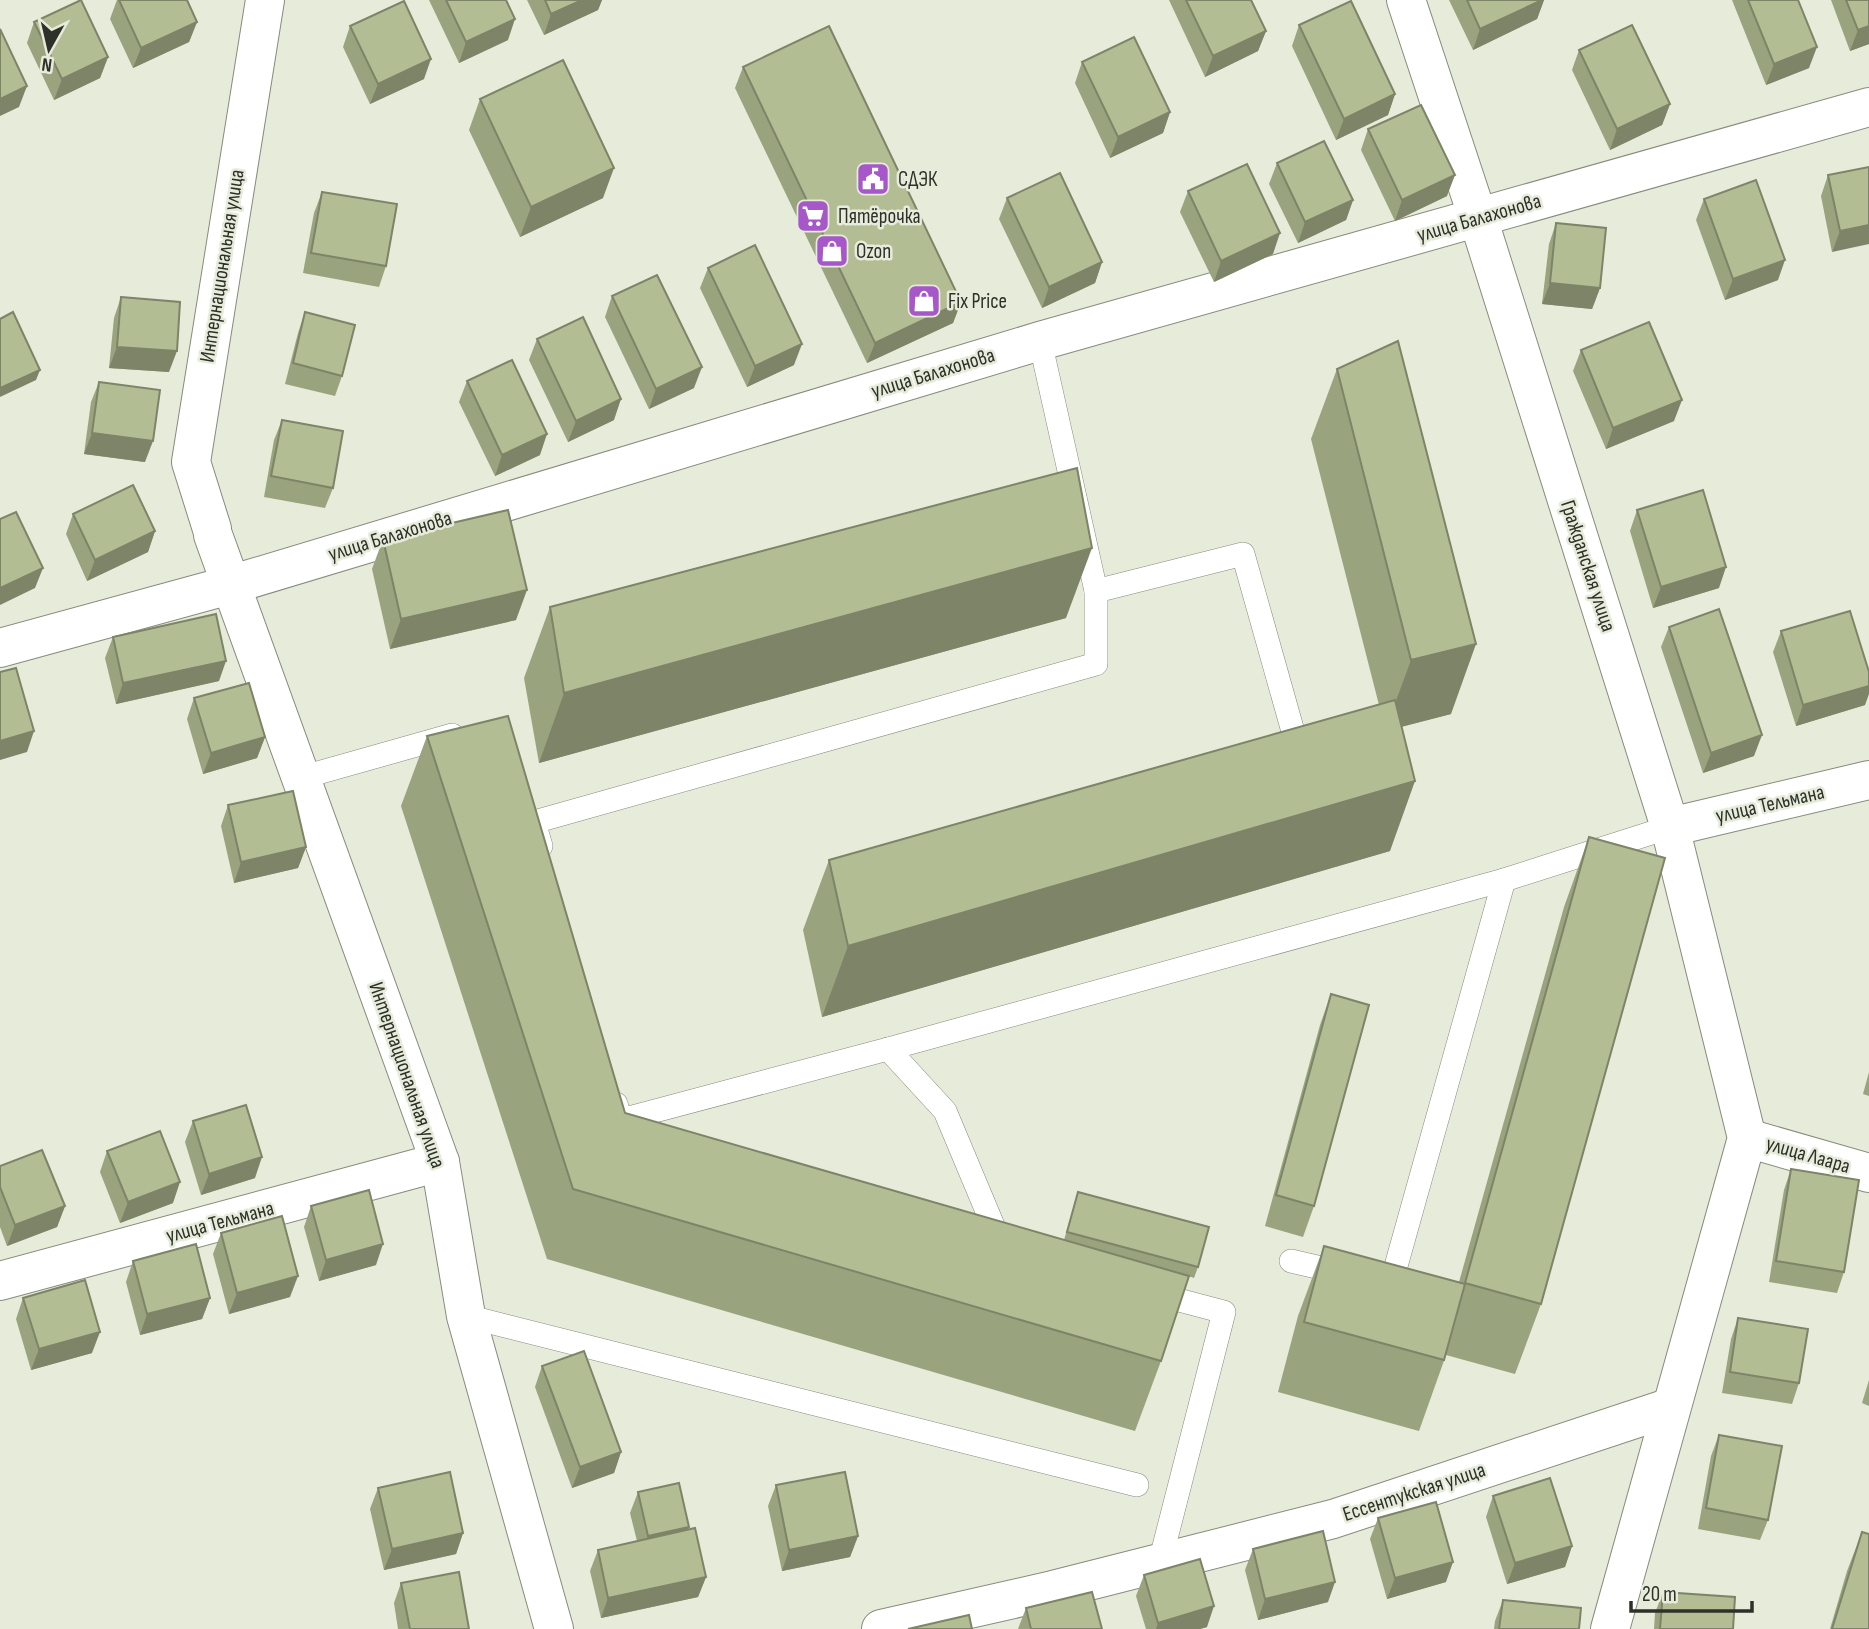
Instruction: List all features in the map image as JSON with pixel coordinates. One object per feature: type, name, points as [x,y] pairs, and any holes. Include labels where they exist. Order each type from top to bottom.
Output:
[{"type":"street","name":"Интернациональная улица","points":[[265,0],[191,462],[230,584],[440,1162],[466,1316],[554,1629]]},
{"type":"street","name":"Гражданская улица","points":[[1406,0],[1478,218],[1670,827],[1747,1138]]},
{"type":"street","name":"улица Балахонова","points":[[0,648],[230,584],[1040,341],[1869,107]]},
{"type":"street","name":"улица Тельмана","points":[[1670,827],[1869,780]]},
{"type":"street","name":"улица Лаара","points":[[1747,1138],[1869,1173]]},
{"type":"street","points":[[1610,1629],[1747,1138]]},
{"type":"street","name":"улица Тельмана","points":[[0,1282],[440,1162]]},
{"type":"street","name":"Ессентукская улица","points":[[881,1629],[1053,1590],[1333,1519],[1671,1407]]},
{"type":"lane","points":[[534,822],[1096,664],[1096,591],[1040,341]]},
{"type":"lane","points":[[1096,591],[1243,554],[1292,728]]},
{"type":"lane","points":[[300,778],[477,728]]},
{"type":"lane","points":[[526,797],[545,861]]},
{"type":"lane","points":[[610,1081],[621,1120],[1504,880],[1670,827]]},
{"type":"lane","points":[[1291,1261],[1391,1284],[1504,880]]},
{"type":"lane","points":[[888,1049],[945,1111],[1006,1255],[1019,1259]]},
{"type":"lane","points":[[1134,1289],[1224,1312],[1160,1562]]},
{"type":"lane","points":[[466,1316],[1137,1485]]},
{"type":"building","points":[[81,0],[108,57],[62,79],[34,22]]},
{"type":"building","points":[[119,0],[187,0],[197,22],[141,48]]},
{"type":"building","points":[[446,0],[506,0],[515,19],[466,42]]},
{"type":"building","points":[[545,0],[582,0],[551,14]]},
{"type":"building","points":[[1186,0],[1251,0],[1266,31],[1213,56]]},
{"type":"building","points":[[1467,0],[1542,0],[1480,29]]},
{"type":"building","points":[[1748,0],[1798,0],[1817,47],[1774,64]]},
{"type":"building","points":[[1846,0],[1869,0],[1869,26],[1858,30]]},
{"type":"building","points":[[404,1],[431,59],[378,84],[350,26]]},
{"type":"building","points":[[1351,1],[1395,94],[1344,119],[1299,25]]},
{"type":"building","points":[[1632,25],[1670,104],[1617,129],[1579,50]]},
{"type":"building","points":[[829,26],[961,302],[875,343],[743,67]]},
{"type":"building","points":[[0,29],[27,86],[0,99]]},
{"type":"building","points":[[1134,37],[1170,112],[1118,137],[1082,62]]},
{"type":"building","points":[[563,60],[614,168],[531,207],[480,99]]},
{"type":"building","points":[[1421,105],[1455,175],[1402,200],[1368,129]]},
{"type":"building","points":[[1324,141],[1353,200],[1305,222],[1277,163]]},
{"type":"building","points":[[1247,164],[1280,233],[1221,261],[1188,191]]},
{"type":"building","points":[[1869,167],[1869,225],[1840,231],[1828,175]]},
{"type":"building","points":[[1060,173],[1102,262],[1049,287],[1007,198]]},
{"type":"building","points":[[1756,180],[1785,260],[1733,279],[1704,199]]},
{"type":"building","points":[[322,192],[397,204],[386,266],[311,253]]},
{"type":"building","points":[[1556,223],[1606,228],[1600,288],[1550,283]]},
{"type":"building","points":[[755,245],[802,344],[755,366],[708,268]]},
{"type":"building","points":[[657,275],[702,367],[656,389],[612,296]]},
{"type":"building","points":[[121,297],[180,302],[177,351],[117,347]]},
{"type":"building","points":[[13,312],[40,370],[0,388],[0,319]]},
{"type":"building","points":[[305,312],[355,325],[342,376],[293,363]]},
{"type":"building","points":[[583,317],[621,399],[576,421],[537,339]]},
{"type":"building","points":[[1649,322],[1682,400],[1613,428],[1581,350]]},
{"type":"building","points":[[1398,341],[1476,644],[1411,660],[1337,369]]},
{"type":"building","points":[[512,360],[547,434],[502,455],[467,381]]},
{"type":"building","points":[[99,382],[160,390],[153,441],[92,433]]},
{"type":"building","points":[[282,420],[343,431],[333,488],[271,476]]},
{"type":"building","points":[[1077,468],[1092,548],[564,693],[550,607]]},
{"type":"building","points":[[133,485],[155,531],[95,560],[73,514]]},
{"type":"building","points":[[1703,490],[1726,567],[1661,587],[1637,510]]},
{"type":"building","points":[[508,510],[527,590],[401,619],[383,539]]},
{"type":"building","points":[[16,512],[43,568],[0,588],[0,519]]},
{"type":"building","points":[[1719,609],[1762,735],[1711,753],[1669,627]]},
{"type":"building","points":[[1850,611],[1869,672],[1869,686],[1803,705],[1781,631]]},
{"type":"building","points":[[216,614],[226,661],[123,683],[113,637]]},
{"type":"building","points":[[16,668],[34,731],[0,741],[0,672]]},
{"type":"building","points":[[249,683],[265,737],[211,753],[194,698]]},
{"type":"building","points":[[1395,700],[1415,781],[848,946],[829,860]]},
{"type":"building","points":[[508,716],[625,1113],[1189,1276],[1161,1361],[573,1189],[427,736]]},
{"type":"building","points":[[293,791],[306,847],[241,862],[228,805]]},
{"type":"building","points":[[1589,837],[1665,858],[1541,1304],[1465,1283]]},
{"type":"building","points":[[1331,994],[1369,1005],[1314,1206],[1276,1195]]},
{"type":"building","points":[[246,1105],[262,1157],[209,1174],[193,1121]]},
{"type":"building","points":[[160,1131],[180,1182],[128,1202],[107,1151]]},
{"type":"building","points":[[42,1150],[65,1206],[15,1225],[0,1187],[0,1166]]},
{"type":"building","points":[[1791,1169],[1859,1180],[1844,1272],[1776,1261]]},
{"type":"building","points":[[369,1190],[383,1244],[326,1260],[311,1206]]},
{"type":"building","points":[[1078,1192],[1209,1227],[1198,1267],[1067,1232]]},
{"type":"building","points":[[282,1216],[298,1276],[237,1293],[221,1233]]},
{"type":"building","points":[[196,1244],[210,1298],[147,1314],[133,1261]]},
{"type":"building","points":[[1324,1246],[1465,1284],[1444,1360],[1304,1322]]},
{"type":"building","points":[[85,1280],[100,1332],[39,1349],[23,1298]]},
{"type":"building","points":[[1738,1318],[1808,1329],[1799,1383],[1730,1372]]},
{"type":"building","points":[[584,1351],[621,1452],[580,1467],[542,1366]]},
{"type":"building","points":[[1719,1435],[1782,1446],[1768,1520],[1706,1508]]},
{"type":"building","points":[[450,1472],[463,1533],[392,1549],[378,1488]]},
{"type":"building","points":[[845,1472],[858,1536],[789,1550],[776,1485]]},
{"type":"building","points":[[1550,1478],[1572,1546],[1515,1563],[1493,1496]]},
{"type":"building","points":[[679,1483],[689,1527],[648,1536],[638,1492]]},
{"type":"building","points":[[1436,1502],[1453,1562],[1395,1578],[1378,1518]]},
{"type":"building","points":[[695,1528],[706,1577],[608,1598],[598,1550]]},
{"type":"building","points":[[1323,1531],[1335,1582],[1265,1599],[1253,1549]]},
{"type":"building","points":[[1862,1532],[1869,1534],[1869,1629],[1832,1629]]},
{"type":"building","points":[[1200,1559],[1214,1606],[1158,1623],[1144,1575]]},
{"type":"building","points":[[459,1572],[469,1629],[410,1629],[401,1583]]},
{"type":"building","points":[[1092,1592],[1102,1629],[1031,1629],[1026,1608]]},
{"type":"building","points":[[1663,1592],[1735,1597],[1733,1629],[1660,1629]]},
{"type":"building","points":[[1503,1600],[1581,1608],[1579,1629],[1499,1629]]},
{"type":"building","points":[[969,1615],[972,1629],[908,1629]]},
{"type":"place","name":"СДЭК","points":[[873,179]]},
{"type":"place","name":"Пятёрочка","points":[[813,216]]},
{"type":"place","name":"Ozon","points":[[832,251]]},
{"type":"place","name":"Fix Price","points":[[924,301]]}]
